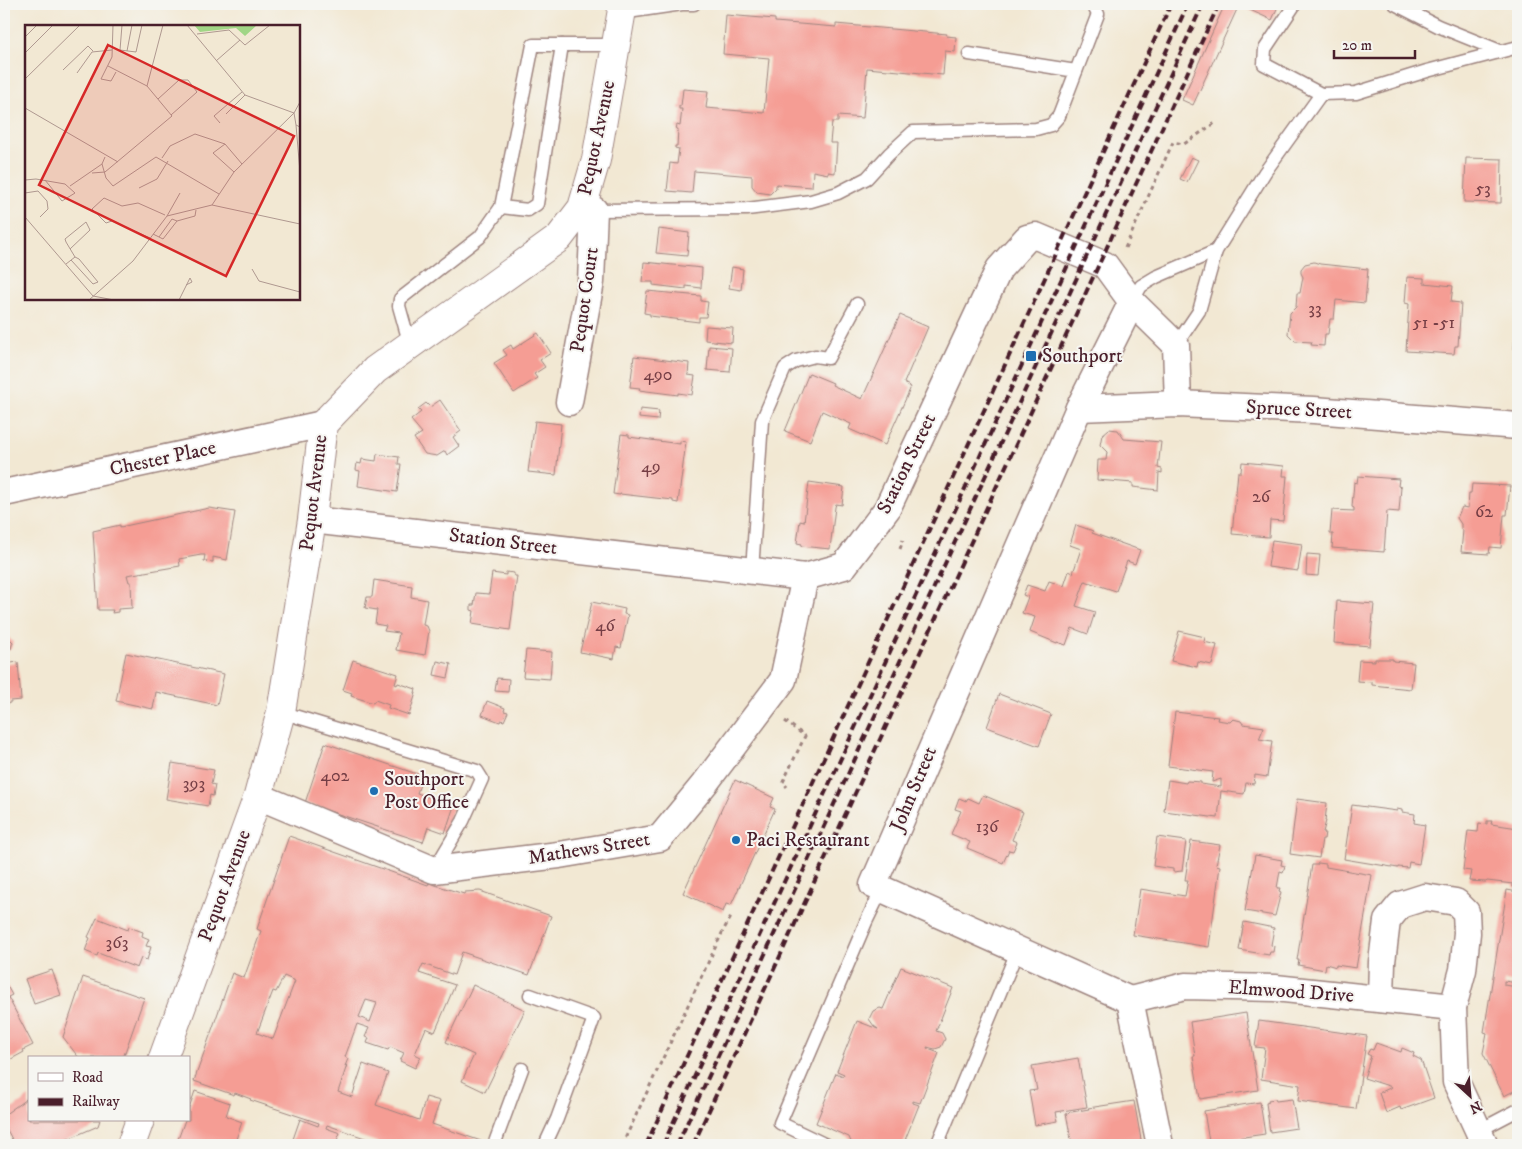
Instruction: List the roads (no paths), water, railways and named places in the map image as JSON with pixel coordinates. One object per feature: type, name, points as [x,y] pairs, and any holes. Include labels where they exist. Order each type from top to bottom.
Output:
[{"type":"street","name":"Pequot Avenue","points":[[164,1056],[258,796],[281,712],[312,520],[323,424],[375,370],[559,238],[588,209],[622,8]]},
{"type":"street","name":"Pequot Court","points":[[569,402],[591,282],[588,209]]},
{"type":"street","name":"Station Street","points":[[312,520],[805,577],[844,566],[888,509],[999,269],[1027,238],[1036,236],[1104,265],[1132,302],[1176,345]]},
{"type":"street","name":"John Street","points":[[882,889],[873,885],[1079,408],[1132,302]]},
{"type":"street","points":[[1176,345],[1178,404]]},
{"type":"street","name":"Spruce Street","points":[[1079,408],[1178,404],[1314,410],[1518,426]]},
{"type":"street","name":"Chester Place","points":[[4,493],[323,424]]},
{"type":"street","name":"Mathews Street","points":[[258,796],[434,870],[559,855],[660,838],[706,782],[783,680],[805,577]]},
{"type":"street","points":[[882,889],[1130,1000],[1160,1145]]},
{"type":"street","points":[[1381,999],[1382,962],[1388,921],[1400,905],[1425,897],[1456,902],[1466,912],[1467,933],[1463,970],[1453,1007],[1456,1082],[1481,1138]]},
{"type":"street","name":"Elmwood Drive","points":[[1130,1000],[1185,986],[1275,988],[1453,1007]]},
{"type":"street","points":[[131,1145],[139,1122]]},
{"type":"lane","points":[[622,8],[694,4]]},
{"type":"lane","points":[[588,209],[747,209],[811,201],[838,193],[867,178],[913,132],[1036,129],[1051,125],[1059,116],[1098,14],[1092,4]]},
{"type":"lane","points":[[1295,4],[1264,49],[1264,64],[1321,94],[1356,93],[1427,71],[1518,47]]},
{"type":"lane","points":[[1395,4],[1438,26],[1500,51]]},
{"type":"lane","points":[[410,345],[399,306],[400,299],[480,237],[501,206],[533,45],[616,45]]},
{"type":"lane","points":[[501,206],[528,210],[537,204],[562,45]]},
{"type":"lane","points":[[969,54],[1076,71]]},
{"type":"lane","points":[[1176,345],[1199,311],[1216,251],[1265,172],[1321,94]]},
{"type":"lane","points":[[1132,302],[1142,286],[1156,277],[1216,251]]},
{"type":"lane","points":[[752,571],[762,421],[785,368],[796,360],[815,356],[828,358],[857,304]]},
{"type":"lane","points":[[281,712],[477,771],[482,779],[464,821],[434,870]]},
{"type":"lane","points":[[826,1145],[780,1123],[882,889]]},
{"type":"lane","points":[[937,1145],[1018,950]]},
{"type":"lane","points":[[530,995],[594,1018],[557,1119],[545,1145]]},
{"type":"lane","points":[[494,1145],[522,1069]]},
{"type":"lane","points":[[1481,1138],[1518,1110]]},
{"type":"railway","points":[[646,1145],[1171,4]]},
{"type":"railway","points":[[663,1145],[1188,4]]},
{"type":"railway","points":[[677,1145],[1203,4]]},
{"type":"railway","points":[[693,1145],[1219,4]]},
{"type":"place","name":"Southport","points":[[1031,356]]},
{"type":"place","name":"Southport Post Office","points":[[374,791]]},
{"type":"place","name":"Paci Restaurant","points":[[736,840]]}]
